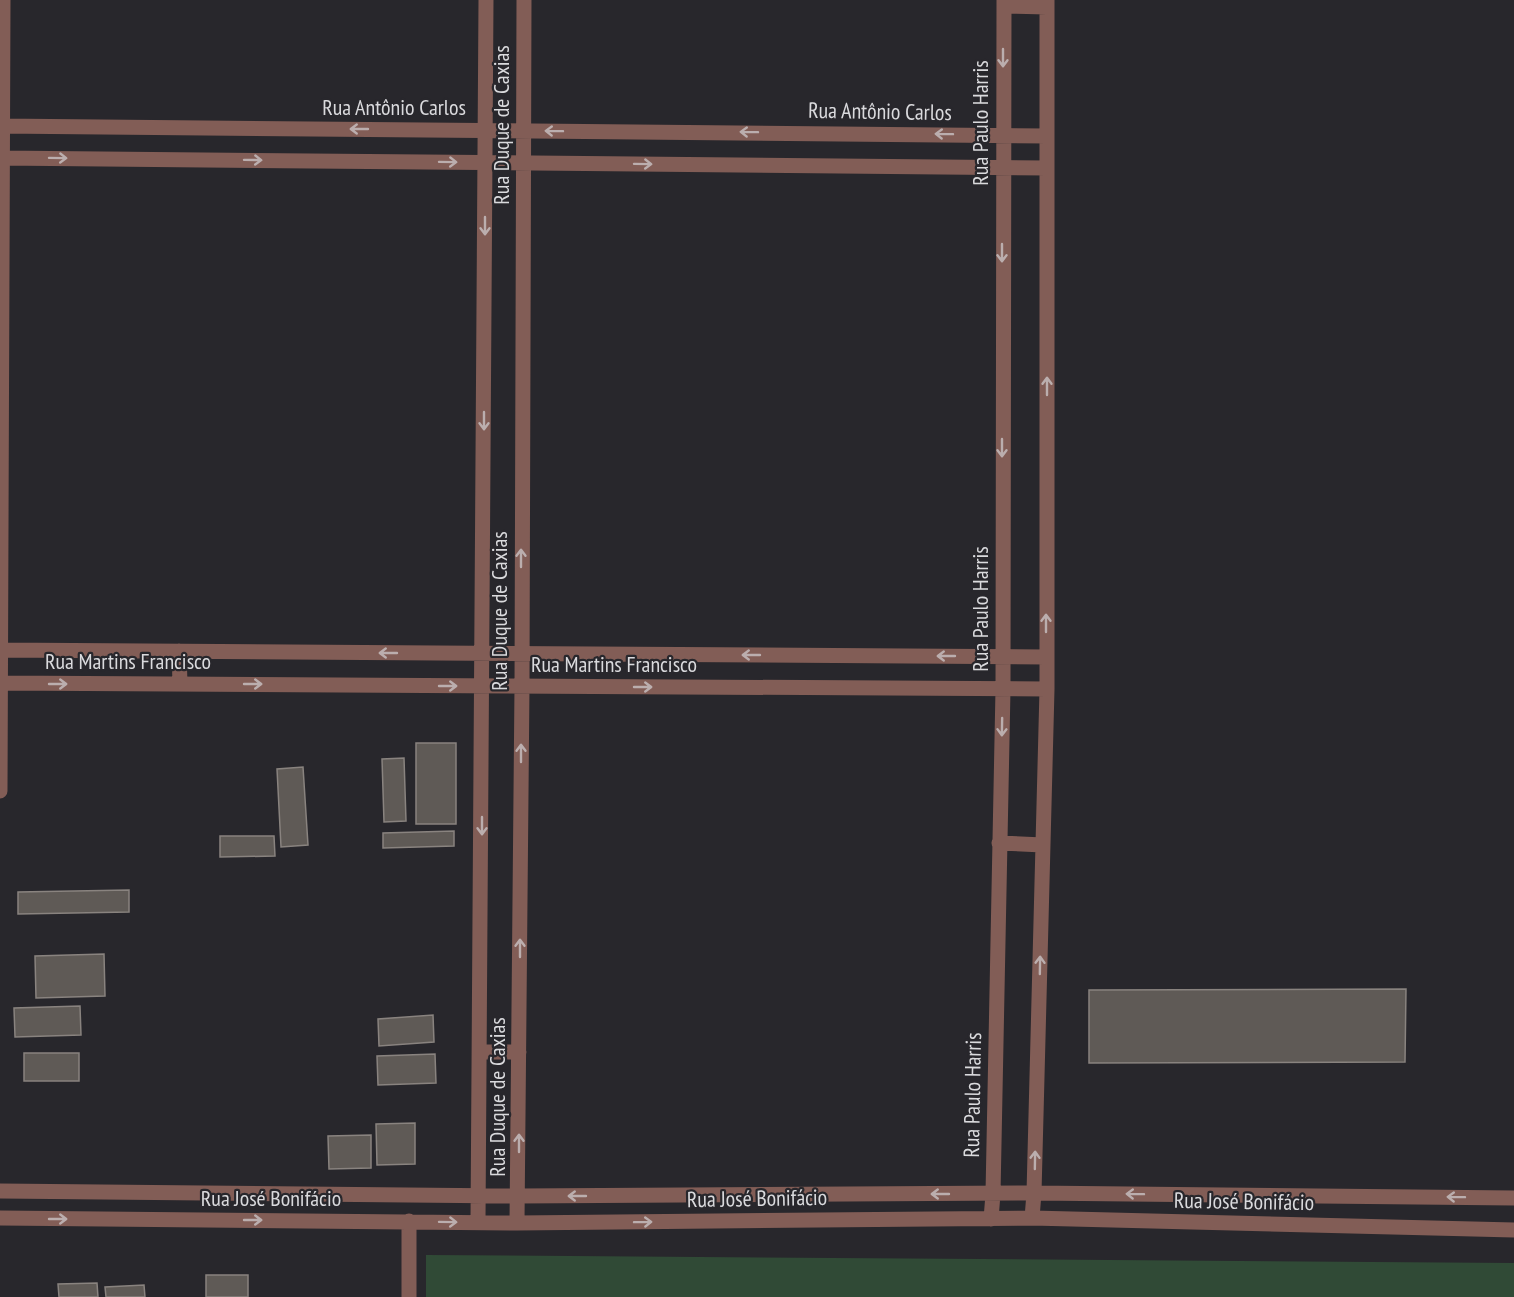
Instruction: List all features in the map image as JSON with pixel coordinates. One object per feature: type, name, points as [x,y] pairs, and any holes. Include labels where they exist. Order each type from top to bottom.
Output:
[{"type":"street","points":[[0,791],[3,0]]},
{"type":"street","name":"Rua Duque de Caxias","points":[[478,1222],[486,0]]},
{"type":"street","name":"Rua Duque de Caxias","points":[[517,1223],[522,686],[524,0]]},
{"type":"street","points":[[1004,3],[1047,4],[1047,689],[1032,1218]]},
{"type":"street","name":"Rua Paulo Harris","points":[[991,1218],[1003,689],[1004,3]]},
{"type":"street","name":"Rua Antônio Carlos","points":[[2,126],[1047,136]]},
{"type":"street","points":[[1,158],[1047,168]]},
{"type":"street","name":"Rua Martins Francisco","points":[[0,651],[1046,657]]},
{"type":"street","points":[[179,651],[180,684]]},
{"type":"street","name":"Rua Martins Francisco","points":[[0,683],[1047,689]]},
{"type":"street","points":[[999,843],[1042,844]]},
{"type":"street","points":[[480,1052],[519,1052]]},
{"type":"street","name":"Rua José Bonifácio","points":[[0,1191],[479,1196],[1034,1193],[1514,1198]]},
{"type":"street","name":"Rua José Bonifácio","points":[[0,1218],[517,1223],[1032,1218],[1514,1230]]},
{"type":"street","points":[[409,1221],[409,1297]]},
{"type":"green space","points":[[426,1255],[1514,1263],[1514,1297],[426,1297]]},
{"type":"building","points":[[416,743],[456,743],[456,824],[416,824]]},
{"type":"building","points":[[404,758],[406,821],[384,822],[382,759]]},
{"type":"building","points":[[303,767],[308,845],[281,847],[277,769]]},
{"type":"building","points":[[454,831],[454,846],[383,848],[383,833]]},
{"type":"building","points":[[220,836],[274,836],[275,856],[220,857]]},
{"type":"building","points":[[129,890],[129,912],[18,914],[18,892]]},
{"type":"building","points":[[104,954],[105,996],[36,998],[35,956]]},
{"type":"building","points":[[1406,989],[1405,1062],[1089,1063],[1089,990]]},
{"type":"building","points":[[80,1006],[81,1035],[15,1037],[14,1008]]},
{"type":"building","points":[[433,1015],[434,1042],[379,1046],[378,1019]]},
{"type":"building","points":[[24,1053],[79,1053],[79,1081],[24,1081]]},
{"type":"building","points":[[435,1054],[436,1083],[378,1085],[377,1056]]},
{"type":"building","points":[[415,1123],[415,1164],[377,1165],[376,1124]]},
{"type":"building","points":[[371,1135],[371,1168],[329,1169],[328,1136]]},
{"type":"building","points":[[206,1275],[248,1275],[248,1297],[206,1297]]},
{"type":"building","points":[[97,1283],[98,1297],[59,1297],[58,1284]]},
{"type":"building","points":[[144,1285],[145,1297],[106,1297],[105,1287]]}]
